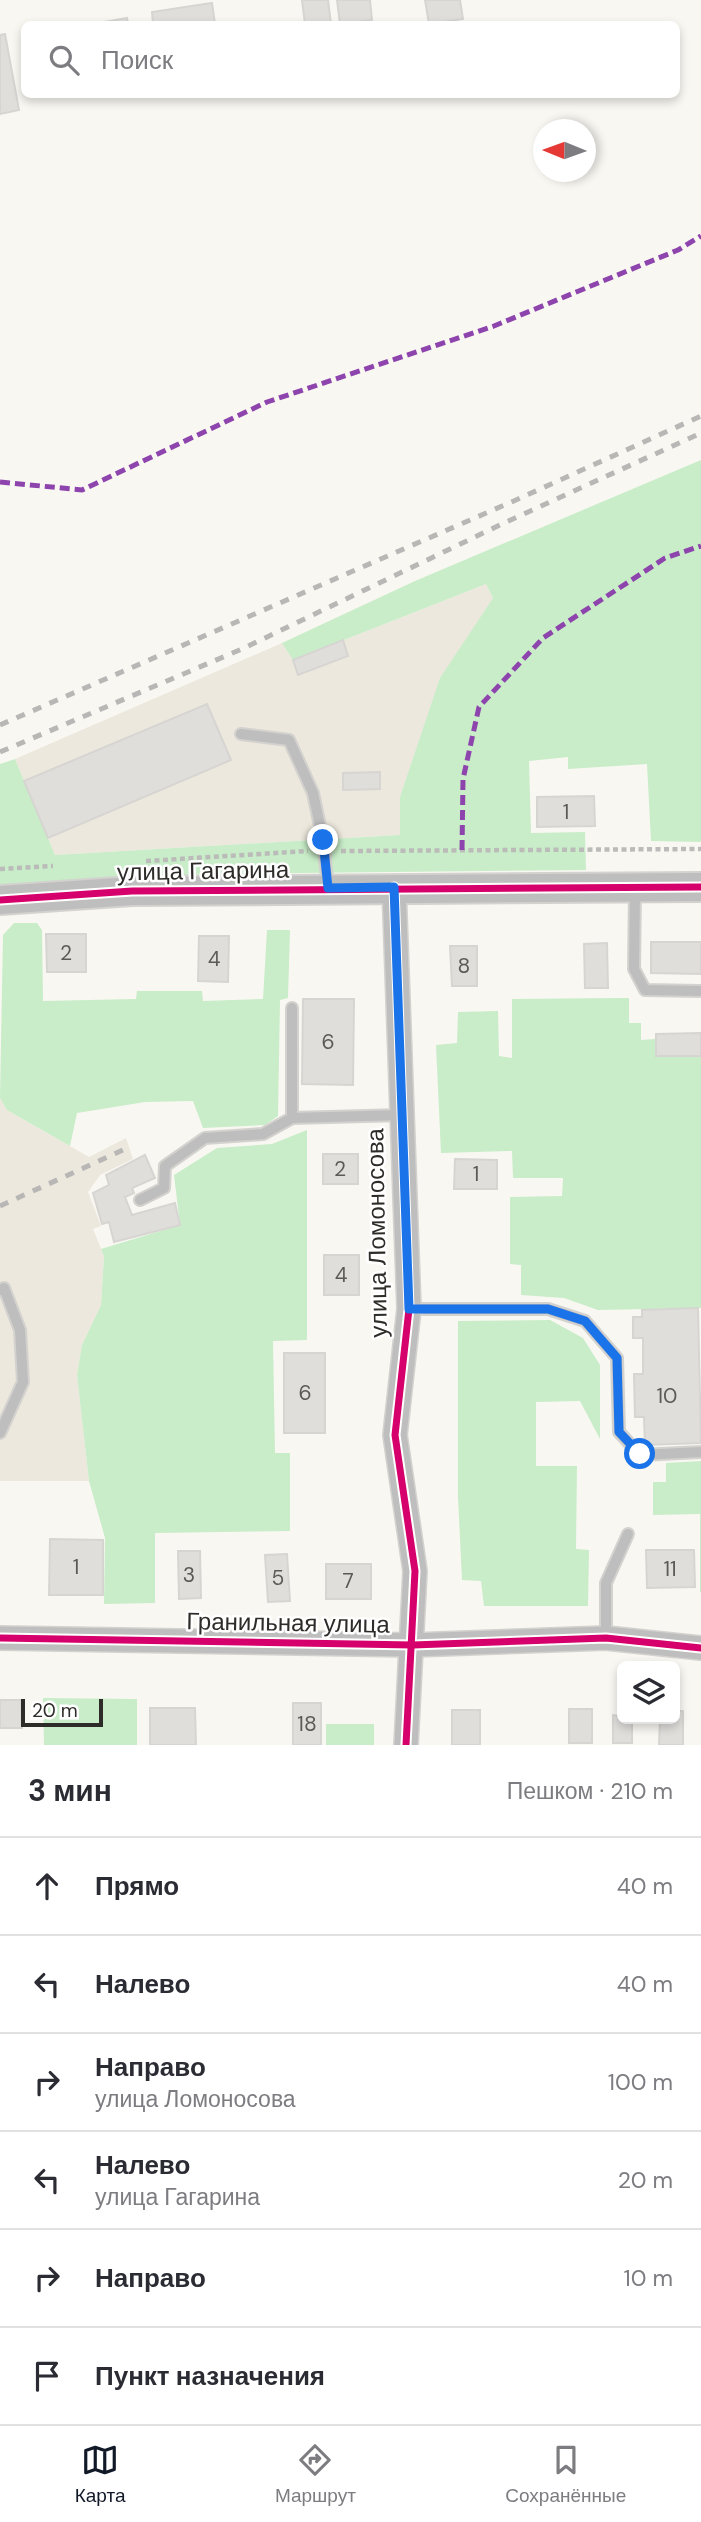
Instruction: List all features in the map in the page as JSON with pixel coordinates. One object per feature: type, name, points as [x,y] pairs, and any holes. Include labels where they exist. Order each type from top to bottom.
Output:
[{"type":"street","name":"улица Гагарина","points":[[0,900],[132,891],[394,887],[701,887]]},
{"type":"street","name":"улица Ломоносова","points":[[394,887],[409,1309],[395,1435],[415,1571],[406,1745]]},
{"type":"street","name":"Гранильная улица","points":[[0,1638],[413,1645],[606,1638],[701,1648]]},
{"type":"lane","points":[[241,734],[289,740],[313,793],[328,888]]},
{"type":"lane","points":[[635,887],[634,969],[645,990],[701,990]]},
{"type":"lane","points":[[292,1008],[292,1118]]},
{"type":"lane","points":[[140,1200],[164,1188],[165,1166],[205,1138],[263,1134],[292,1118],[402,1115]]},
{"type":"lane","points":[[0,1290],[4,1288],[20,1330],[23,1382],[0,1433]]},
{"type":"lane","points":[[409,1309],[548,1309],[585,1321],[617,1358],[619,1432],[640,1454],[701,1452]]},
{"type":"lane","points":[[606,1638],[607,1583],[628,1534]]},
{"type":"path","points":[[135,861],[324,850],[701,849]]},
{"type":"path","points":[[0,869],[54,866]]},
{"type":"shaded area","points":[[486,584],[493,598],[475,626],[400,797],[400,835],[55,855],[15,759],[282,643],[293,660]]},
{"type":"shaded area","points":[[0,1098],[7,1110],[89,1157],[126,1138],[133,1159],[100,1175],[88,1192],[101,1226],[93,1229],[104,1256],[101,1305],[82,1345],[77,1375],[89,1481],[0,1481]]},
{"type":"green space","points":[[701,460],[701,842],[651,841],[647,764],[568,769],[568,757],[529,761],[531,833],[585,832],[586,870],[210,874],[0,885],[0,764],[15,759],[55,855],[400,835],[400,797],[440,678],[493,598],[486,584],[293,660],[282,643],[415,581]]},
{"type":"green space","points":[[14,923],[37,923],[42,930],[43,1001],[136,999],[137,991],[202,991],[203,1001],[263,999],[267,930],[290,930],[288,998],[280,1000],[278,1116],[265,1125],[203,1128],[193,1101],[145,1102],[77,1113],[70,1146],[7,1110],[0,1098],[3,935]]},
{"type":"green space","points":[[629,998],[629,1023],[641,1023],[641,1040],[656,1039],[656,1056],[701,1056],[701,1308],[598,1310],[564,1298],[521,1295],[521,1265],[510,1264],[510,1197],[562,1196],[563,1178],[513,1178],[512,1151],[441,1153],[436,1045],[457,1043],[458,1012],[498,1011],[499,1056],[512,1058],[512,999]]},
{"type":"green space","points":[[307,1130],[307,1340],[273,1341],[275,1453],[290,1453],[290,1531],[155,1533],[155,1603],[104,1604],[105,1538],[89,1481],[77,1375],[82,1345],[101,1305],[104,1256],[101,1249],[180,1225],[174,1175],[217,1148],[272,1144]]},
{"type":"green space","points":[[550,1320],[583,1338],[600,1365],[600,1439],[580,1401],[536,1402],[536,1466],[577,1466],[576,1549],[589,1550],[588,1606],[484,1606],[481,1581],[462,1580],[458,1497],[458,1321]]},
{"type":"green space","points":[[701,1461],[700,1592],[700,1514],[653,1515],[653,1482],[666,1482],[666,1463]]},
{"type":"green space","points":[[43,1698],[137,1699],[137,1745],[44,1745]]},
{"type":"green space","points":[[326,1724],[374,1724],[374,1745],[326,1745]]},
{"type":"building","points":[[302,0],[328,0],[331,21],[305,21]]},
{"type":"building","points":[[337,0],[370,0],[372,20],[340,21]]},
{"type":"building","points":[[425,0],[460,0],[463,19],[428,21]]},
{"type":"building","points":[[212,3],[215,21],[153,21],[152,12]]},
{"type":"building","points":[[5,34],[19,110],[0,114],[0,35]]},
{"type":"building","points":[[343,640],[348,656],[298,675],[293,660]]},
{"type":"building","points":[[207,704],[231,760],[48,838],[24,781]]},
{"type":"building","points":[[380,772],[380,789],[343,790],[343,773]]},
{"type":"building","points":[[594,796],[595,826],[537,827],[537,797]]},
{"type":"building","points":[[46,934],[86,934],[86,972],[47,972]]},
{"type":"building","points":[[199,936],[229,936],[228,982],[198,981]]},
{"type":"building","points":[[651,942],[701,942],[701,974],[651,973]]},
{"type":"building","points":[[607,943],[608,988],[585,988],[584,944]]},
{"type":"building","points":[[450,946],[477,946],[477,986],[452,986]]},
{"type":"building","points":[[303,999],[354,999],[353,1085],[302,1084]]},
{"type":"building","points":[[701,1033],[701,1056],[656,1056],[656,1034]]},
{"type":"building","points":[[323,1154],[358,1154],[358,1184],[323,1184]]},
{"type":"building","points":[[145,1155],[155,1178],[132,1188],[134,1193],[125,1197],[132,1215],[175,1203],[180,1225],[114,1242],[109,1222],[102,1224],[93,1193],[109,1185],[106,1175]]},
{"type":"building","points":[[455,1159],[497,1160],[497,1189],[454,1189]]},
{"type":"building","points":[[324,1255],[359,1255],[359,1295],[324,1295]]},
{"type":"building","points":[[698,1308],[701,1443],[645,1445],[644,1417],[635,1417],[634,1374],[643,1374],[643,1338],[633,1338],[633,1317],[642,1317],[642,1310]]},
{"type":"building","points":[[284,1353],[325,1353],[325,1433],[284,1433]]},
{"type":"building","points":[[50,1539],[103,1540],[103,1595],[49,1595]]},
{"type":"building","points":[[646,1550],[694,1550],[695,1587],[647,1588]]},
{"type":"building","points":[[178,1551],[200,1551],[201,1598],[179,1599]]},
{"type":"building","points":[[287,1554],[290,1601],[268,1602],[265,1555]]},
{"type":"building","points":[[326,1564],[371,1564],[371,1599],[326,1599]]},
{"type":"building","points":[[0,1700],[21,1700],[22,1728],[0,1728]]},
{"type":"building","points":[[293,1703],[321,1703],[321,1745],[293,1745]]},
{"type":"building","points":[[150,1708],[195,1708],[196,1745],[150,1745]]},
{"type":"building","points":[[569,1709],[592,1709],[592,1743],[569,1743]]},
{"type":"building","points":[[452,1710],[480,1710],[480,1745],[452,1745]]},
{"type":"building","points":[[680,1711],[683,1711],[683,1745],[659,1745],[660,1724],[680,1724]]},
{"type":"building","points":[[613,1715],[617,1716],[617,1724],[632,1724],[632,1743],[613,1743]]},
{"type":"railway","points":[[0,725],[516,500],[701,416]]},
{"type":"railway","points":[[0,752],[242,649],[504,523],[701,433]]},
{"type":"railway","points":[[0,1206],[123,1150]]},
{"type":"marked path","points":[[0,482],[82,490],[267,402],[494,326],[678,250],[701,236]]},
{"type":"marked path","points":[[462,850],[463,779],[479,707],[543,638],[665,558],[701,546]]},
{"type":"cycle path","points":[[394,887],[409,1309],[395,1435],[415,1571],[406,1745]]},
{"type":"cycle path","points":[[0,900],[132,891],[701,887]]},
{"type":"cycle path","points":[[0,1638],[413,1645],[606,1638],[701,1648]]},
{"type":"route","points":[[323,840],[328,888],[394,887],[409,1309],[548,1309],[585,1321],[617,1358],[619,1432],[640,1454]]}]
